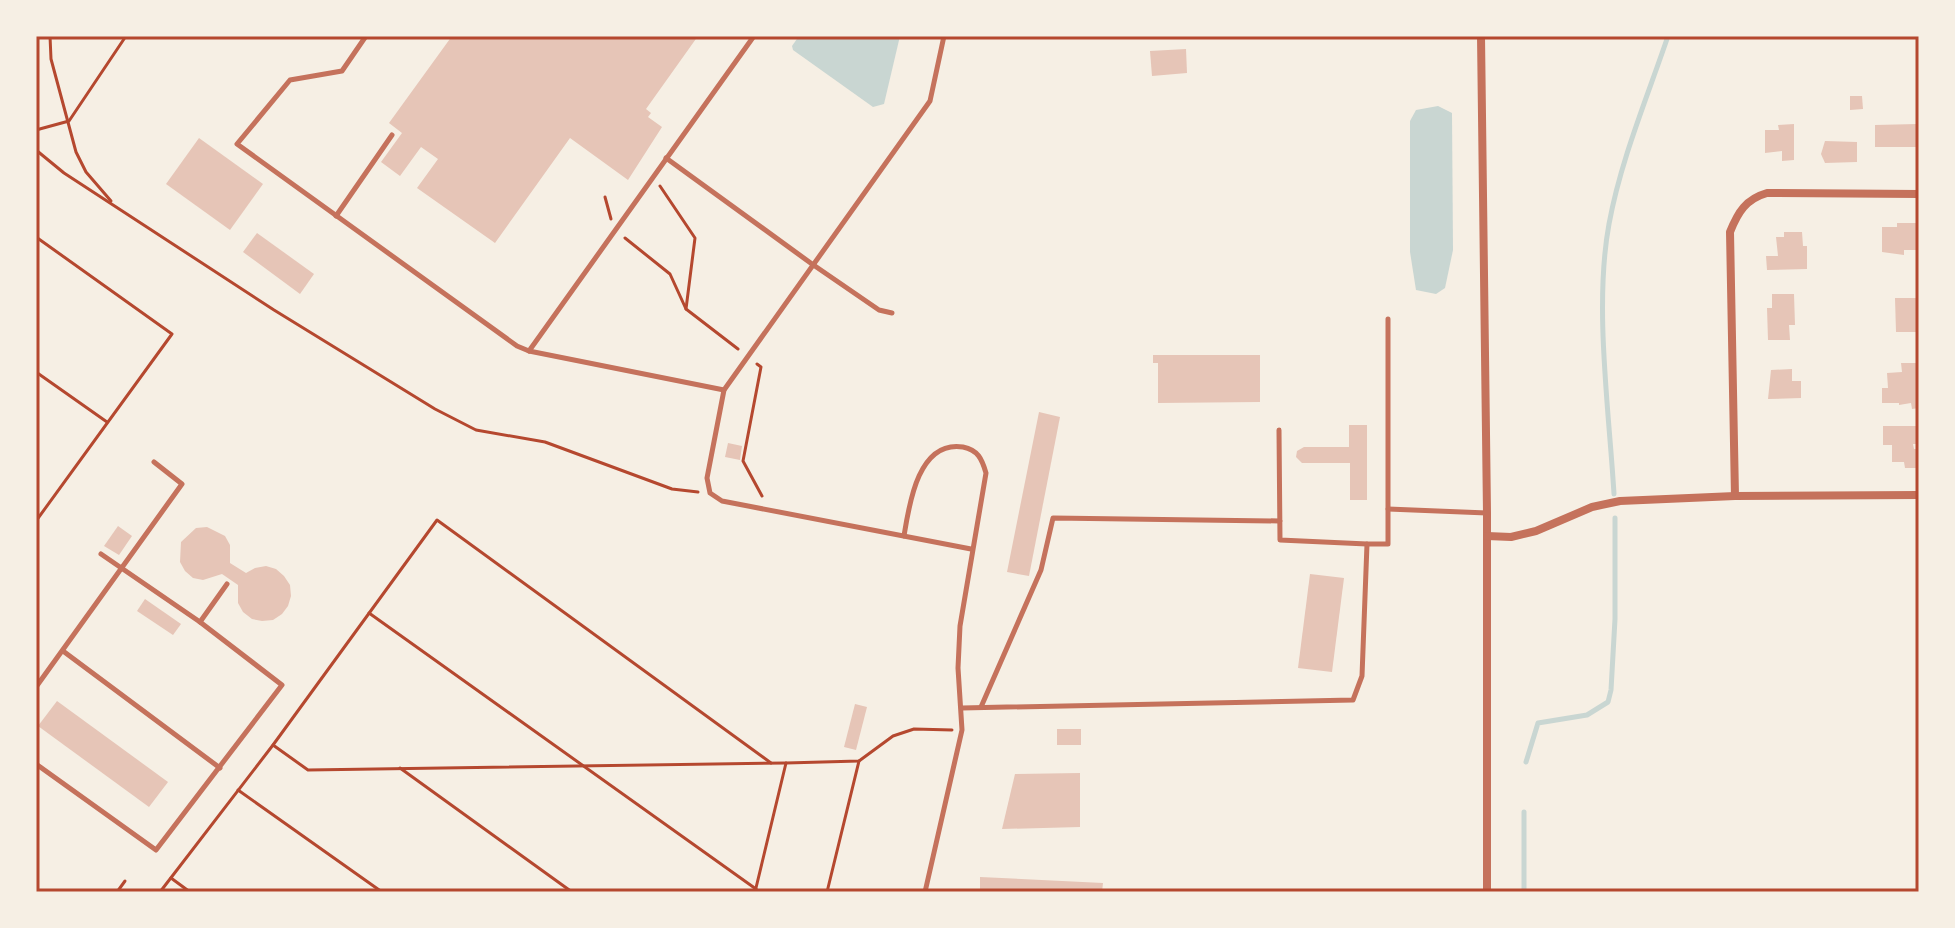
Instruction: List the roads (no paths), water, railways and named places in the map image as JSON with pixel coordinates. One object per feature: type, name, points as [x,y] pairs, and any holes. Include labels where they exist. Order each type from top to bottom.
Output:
[{"type":"street","points":[[1481,36],[1487,513],[1487,892]]},
{"type":"street","points":[[1735,496],[1730,232],[1737,214],[1752,197],[1767,193],[1919,194]]},
{"type":"street","points":[[1487,536],[1511,537],[1536,531],[1614,501],[1735,496],[1919,495]]},
{"type":"lane","points":[[366,36],[342,71],[290,80],[237,144],[517,346],[724,390]]},
{"type":"lane","points":[[529,351],[754,36]]},
{"type":"lane","points":[[944,36],[930,101],[724,390],[707,478],[710,493],[722,501],[971,549]]},
{"type":"lane","points":[[336,216],[392,135]]},
{"type":"lane","points":[[666,158],[879,310],[892,313]]},
{"type":"lane","points":[[1279,430],[1280,540],[1388,544],[1388,319]]},
{"type":"lane","points":[[904,536],[917,478],[929,460],[942,449],[958,446],[971,449],[982,458],[986,473],[960,626],[958,668],[962,730],[925,892]]},
{"type":"lane","points":[[36,687],[182,484],[154,462]]},
{"type":"lane","points":[[1388,509],[1487,513]]},
{"type":"lane","points":[[981,707],[1041,570],[1053,518],[1280,521]]},
{"type":"lane","points":[[962,708],[1353,700],[1362,676],[1367,544]]},
{"type":"lane","points":[[36,764],[156,850],[282,685],[200,622],[101,554]]},
{"type":"lane","points":[[200,622],[227,584]]},
{"type":"lane","points":[[63,651],[220,768]]},
{"type":"waterway","points":[[1614,494],[1604,358],[1605,255],[1620,176],[1668,36]]},
{"type":"waterway","points":[[1526,762],[1538,723],[1587,715],[1608,702],[1615,619],[1615,518]]},
{"type":"waterway","points":[[1524,812],[1524,892]]}]
